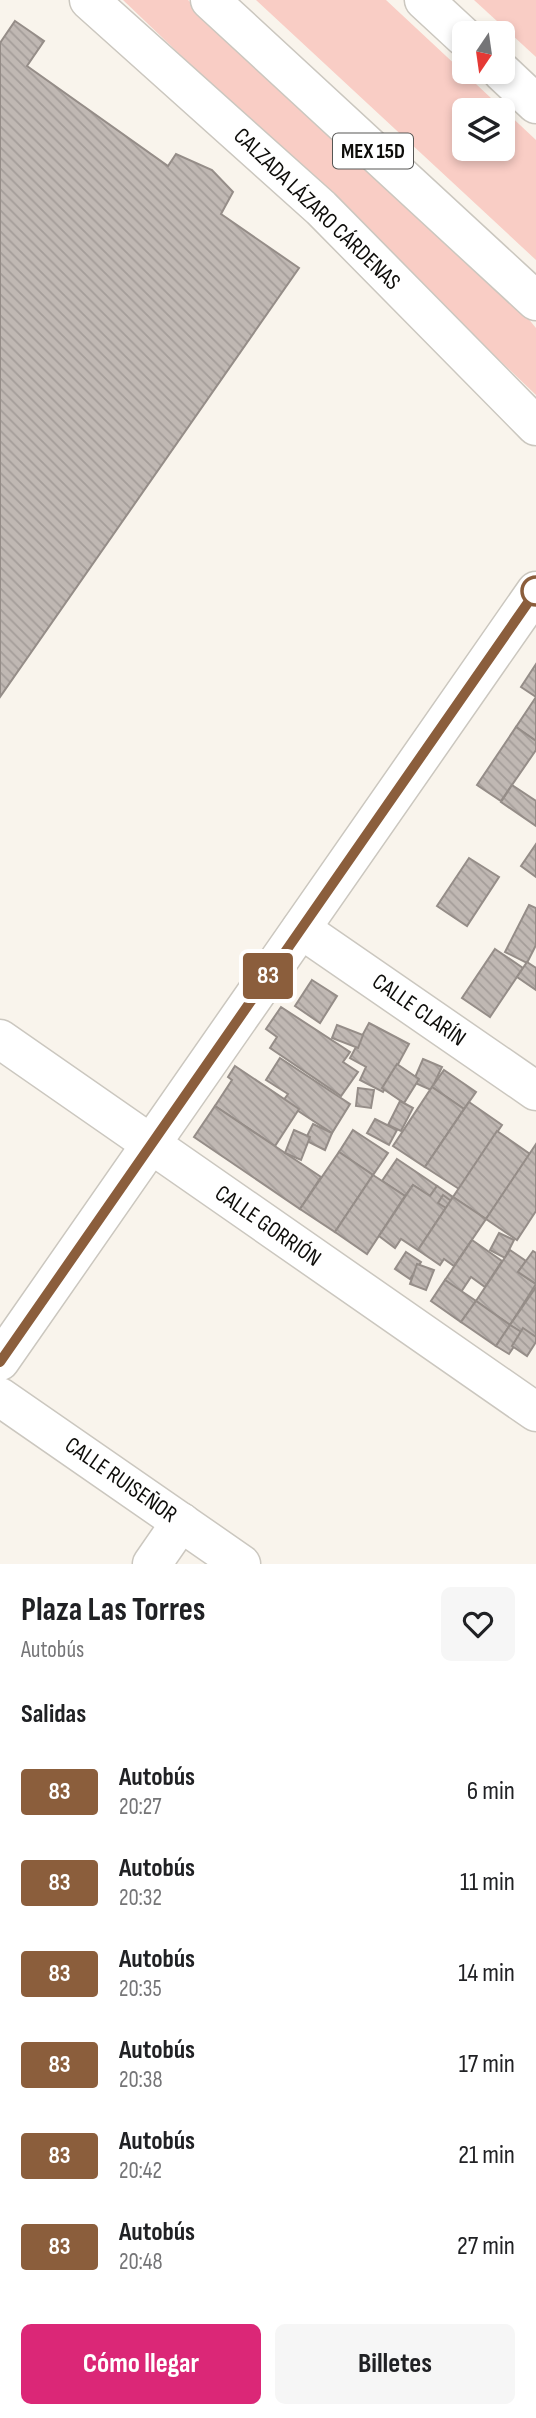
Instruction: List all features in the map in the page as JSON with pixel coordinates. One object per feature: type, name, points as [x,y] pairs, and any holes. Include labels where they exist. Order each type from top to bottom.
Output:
[{"type":"main road","name":"CALZADA LÁZARO CÁRDENAS","points":[[89,0],[321,208],[536,426]]},
{"type":"main road","name":"MEX 15D","points":[[210,0],[536,302]]},
{"type":"main road","points":[[424,0],[452,26]]},
{"type":"main road","points":[[515,84],[536,104]]},
{"type":"main road","points":[[497,265],[536,311]]},
{"type":"main road","points":[[0,1362],[536,591]]},
{"type":"main road","name":"CALLE CLARÍN","points":[[301,929],[536,1091]]},
{"type":"main road","name":"CALLE GORRIÓN","points":[[0,1039],[536,1412]]},
{"type":"main road","name":"CALLE RUISEÑOR","points":[[0,1397],[241,1564]]},
{"type":"main road","points":[[152,1564],[181,1522]]},
{"type":"shaded area","points":[[123,0],[188,0],[504,289],[536,328],[536,395]]},
{"type":"shaded area","points":[[256,0],[386,0],[452,62],[452,84],[476,84],[491,98],[452,98],[452,161],[515,161],[515,120],[536,140],[536,260]]},
{"type":"shaded area","points":[[474,0],[536,0],[536,57],[515,38],[515,21],[497,21]]},
{"type":"building","points":[[15,21],[44,41],[27,66],[168,166],[176,154],[212,170],[233,192],[221,214],[299,268],[0,697],[0,43]]},
{"type":"building","points":[[536,664],[536,697],[521,687]]},
{"type":"building","points":[[536,697],[536,741],[516,727]]},
{"type":"building","points":[[516,727],[536,741],[536,750],[501,801],[477,785]]},
{"type":"building","points":[[512,785],[536,801],[536,826],[501,802]]},
{"type":"building","points":[[536,844],[536,877],[521,866]]},
{"type":"building","points":[[469,858],[499,877],[467,926],[437,906]]},
{"type":"building","points":[[529,905],[536,908],[536,945],[527,963],[505,952]]},
{"type":"building","points":[[495,949],[523,968],[490,1017],[462,998]]},
{"type":"building","points":[[527,962],[536,968],[536,990],[517,977]]},
{"type":"building","points":[[312,980],[337,996],[320,1023],[295,1006]]},
{"type":"building","points":[[281,1007],[350,1052],[343,1062],[358,1072],[341,1096],[270,1048],[277,1037],[266,1029]]},
{"type":"building","points":[[369,1023],[409,1044],[383,1092],[360,1080],[366,1067],[350,1058]]},
{"type":"building","points":[[337,1025],[363,1035],[358,1048],[332,1038]]},
{"type":"building","points":[[280,1058],[350,1104],[332,1133],[283,1101],[288,1094],[266,1080]]},
{"type":"building","points":[[423,1059],[442,1067],[431,1090],[413,1082]]},
{"type":"building","points":[[397,1064],[419,1079],[404,1103],[382,1088]]},
{"type":"building","points":[[235,1066],[299,1109],[275,1146],[215,1106],[232,1080],[228,1077]]},
{"type":"building","points":[[444,1070],[476,1092],[464,1109],[432,1087]]},
{"type":"building","points":[[432,1087],[464,1109],[425,1167],[393,1146]]},
{"type":"building","points":[[358,1088],[374,1090],[371,1108],[356,1106]]},
{"type":"building","points":[[400,1101],[413,1108],[401,1131],[388,1125]]},
{"type":"building","points":[[469,1102],[502,1125],[459,1189],[425,1167]]},
{"type":"building","points":[[215,1106],[321,1177],[300,1209],[194,1137]]},
{"type":"building","points":[[375,1119],[397,1130],[389,1145],[367,1133]]},
{"type":"building","points":[[313,1124],[332,1133],[325,1150],[305,1140]]},
{"type":"building","points":[[294,1130],[310,1137],[301,1160],[285,1153]]},
{"type":"building","points":[[353,1130],[388,1153],[373,1175],[339,1152]]},
{"type":"building","points":[[497,1131],[530,1154],[486,1219],[453,1197]]},
{"type":"building","points":[[536,1144],[536,1211],[517,1240],[486,1219]]},
{"type":"building","points":[[339,1152],[373,1175],[335,1232],[300,1209]]},
{"type":"building","points":[[397,1159],[437,1186],[430,1196],[413,1185],[405,1196],[382,1181]]},
{"type":"building","points":[[373,1175],[405,1196],[367,1254],[335,1232]]},
{"type":"building","points":[[413,1185],[430,1196],[437,1186],[453,1197],[418,1250],[401,1239],[395,1248],[379,1236]]},
{"type":"building","points":[[443,1195],[458,1206],[454,1213],[438,1203]]},
{"type":"building","points":[[453,1197],[486,1219],[454,1266],[444,1259],[440,1265],[418,1250]]},
{"type":"building","points":[[499,1233],[514,1240],[505,1258],[490,1250]]},
{"type":"building","points":[[472,1240],[502,1261],[485,1287],[471,1277],[461,1292],[445,1280]]},
{"type":"building","points":[[510,1250],[526,1261],[518,1272],[536,1284],[510,1325],[476,1301]]},
{"type":"building","points":[[533,1251],[536,1253],[536,1284],[518,1272]]},
{"type":"building","points":[[406,1252],[421,1262],[410,1279],[395,1269]]},
{"type":"building","points":[[417,1264],[434,1270],[426,1290],[410,1284]]},
{"type":"building","points":[[445,1280],[476,1301],[461,1322],[431,1301]]},
{"type":"building","points":[[536,1287],[536,1342],[510,1325]]},
{"type":"building","points":[[476,1301],[510,1325],[496,1346],[461,1322]]},
{"type":"building","points":[[510,1325],[523,1333],[509,1354],[496,1346]]},
{"type":"building","points":[[523,1328],[536,1337],[536,1342],[527,1356],[512,1346]]},
{"type":"bus line","name":"83","points":[[0,1362],[536,591]]}]
